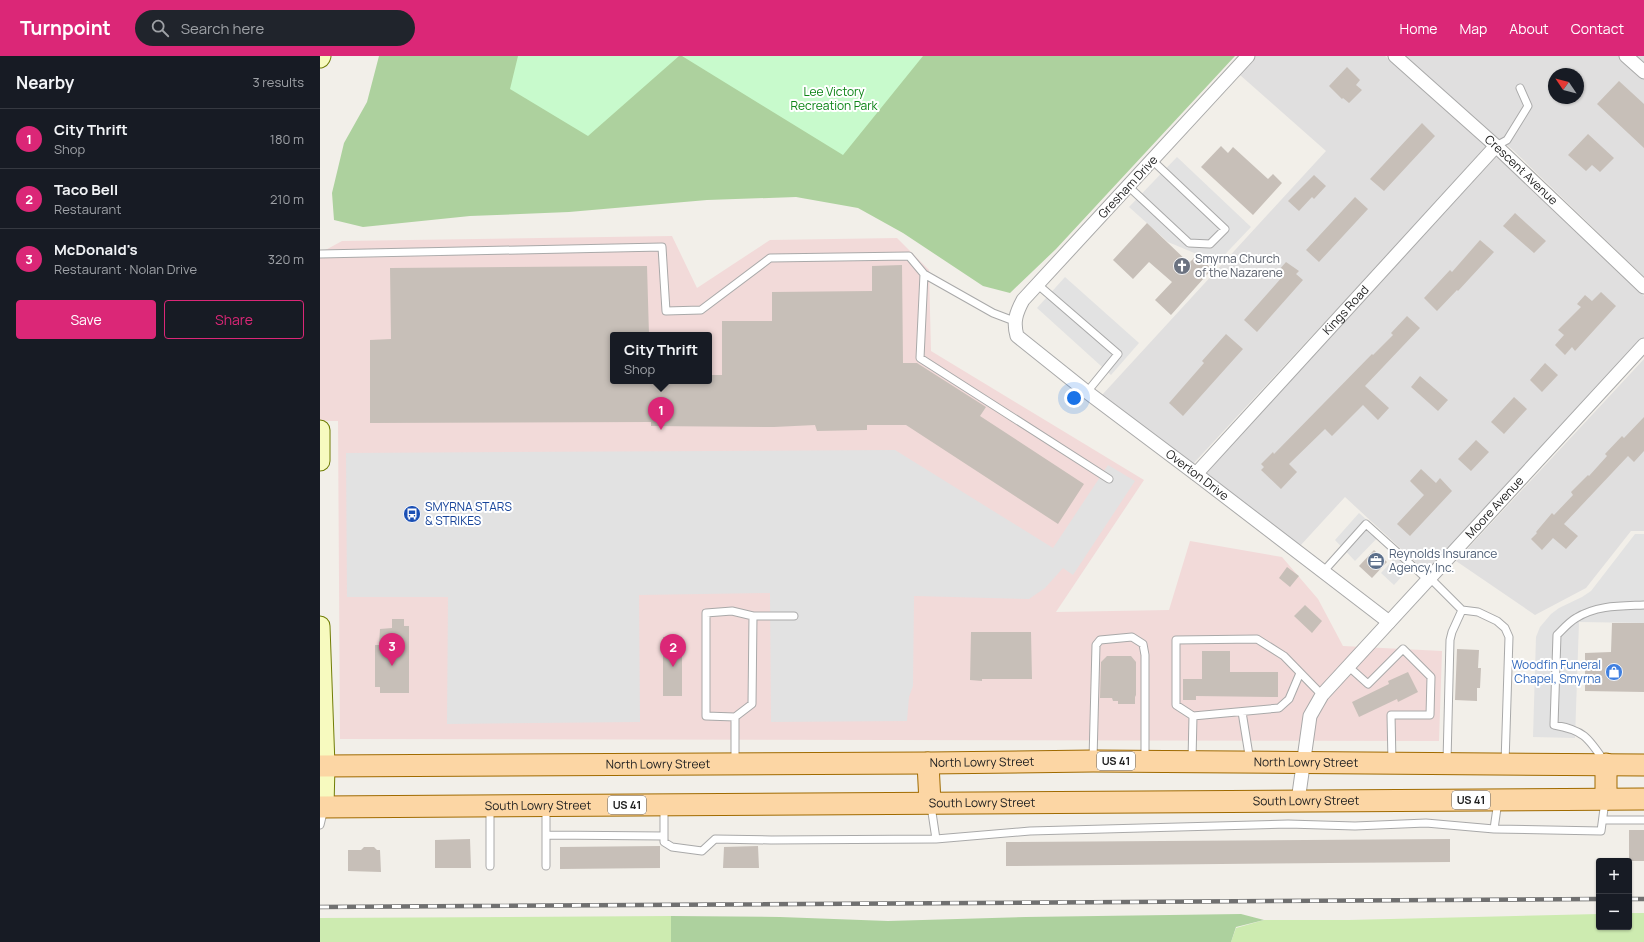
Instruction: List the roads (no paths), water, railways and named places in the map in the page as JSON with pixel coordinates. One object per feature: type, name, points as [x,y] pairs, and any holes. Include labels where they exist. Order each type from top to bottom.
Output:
[{"type":"main road","name":"North Lowry Street","points":[[323,766],[1093,761],[1304,761],[1644,765]]},
{"type":"main road","points":[[928,763],[930,803]]},
{"type":"main road","points":[[1606,764],[1606,799]]},
{"type":"main road","name":"South Lowry Street","points":[[322,813],[490,805],[1644,799]]},
{"type":"street","name":"Gresham Drive","points":[[1014,321],[1023,300],[1153,161],[1248,56]]},
{"type":"street","name":"Crescent Avenue","points":[[1395,56],[1496,146],[1644,287]]},
{"type":"street","points":[[1626,56],[1644,72]]},
{"type":"street","name":"Kings Road","points":[[1196,474],[1496,146]]},
{"type":"street","name":"Overton Drive","points":[[1014,321],[1017,336],[1087,392],[1389,622]]},
{"type":"street","name":"Moore Avenue","points":[[1298,801],[1310,716],[1322,695],[1644,345]]},
{"type":"street","points":[[320,430],[320,461]]},
{"type":"street","points":[[320,626],[323,766],[322,813]]},
{"type":"lane","points":[[1496,146],[1507,140],[1528,106],[1520,88]]},
{"type":"lane","points":[[1129,187],[1189,243],[1210,244],[1225,229],[1153,161]]},
{"type":"lane","points":[[320,254],[662,246],[666,311],[701,310],[770,258],[909,256],[924,274],[993,313],[1014,321]]},
{"type":"lane","points":[[924,274],[920,358],[1110,479]]},
{"type":"lane","points":[[1038,284],[1118,354],[1087,392]]},
{"type":"lane","points":[[1323,572],[1366,524],[1462,610],[1478,612],[1497,621],[1505,628],[1509,637],[1505,763]]},
{"type":"lane","points":[[1606,764],[1589,739],[1570,728],[1554,725],[1557,635],[1575,618],[1591,610],[1608,607],[1644,605]]},
{"type":"lane","points":[[1447,763],[1450,640],[1462,610]]},
{"type":"lane","points":[[753,616],[752,704],[735,717],[706,716],[706,613],[732,611],[753,616],[794,616]]},
{"type":"lane","points":[[1093,761],[1096,645],[1100,640],[1132,637],[1143,644],[1145,655],[1145,762]]},
{"type":"lane","points":[[1300,673],[1289,699],[1279,708],[1193,716],[1176,706],[1176,640],[1257,638],[1284,656],[1322,695]]},
{"type":"lane","points":[[1349,667],[1368,684],[1403,649],[1432,677],[1430,715],[1391,715],[1392,762]]},
{"type":"lane","points":[[1242,712],[1250,762]]},
{"type":"lane","points":[[1192,762],[1193,716]]},
{"type":"lane","points":[[735,717],[735,764]]},
{"type":"lane","points":[[664,804],[664,842],[672,847],[702,850],[715,839],[936,839],[1030,831],[1173,826],[1288,824],[1355,826],[1426,823],[1494,829],[1601,831],[1606,799]]},
{"type":"lane","points":[[1494,829],[1499,800]]},
{"type":"lane","points":[[930,803],[936,839]]},
{"type":"lane","points":[[490,805],[490,866]]},
{"type":"lane","points":[[546,805],[546,866]]},
{"type":"lane","points":[[1603,820],[1644,820]]},
{"type":"lane","points":[[546,835],[664,836]]},
{"type":"railway","points":[[320,907],[1596,899]]},
{"type":"railway","points":[[1632,899],[1644,899]]},
{"type":"place","name":"Smyrna Church of the Nazarene","points":[[1182,266]]},
{"type":"place","name":"City Thrift","points":[[661,430]]},
{"type":"place","name":"SMYRNA STARS & STRIKES","points":[[412,514]]},
{"type":"place","name":"Reynolds Insurance Agency, Inc.","points":[[1376,561]]},
{"type":"place","name":"McDonald's","points":[[392,666]]},
{"type":"place","name":"Taco Bell","points":[[673,667]]},
{"type":"place","name":"Woodfin Funeral Chapel, Smyrna","points":[[1614,672]]},
{"type":"park label","name":"Lee Victory Recreation Park","points":[[834,99]]}]
